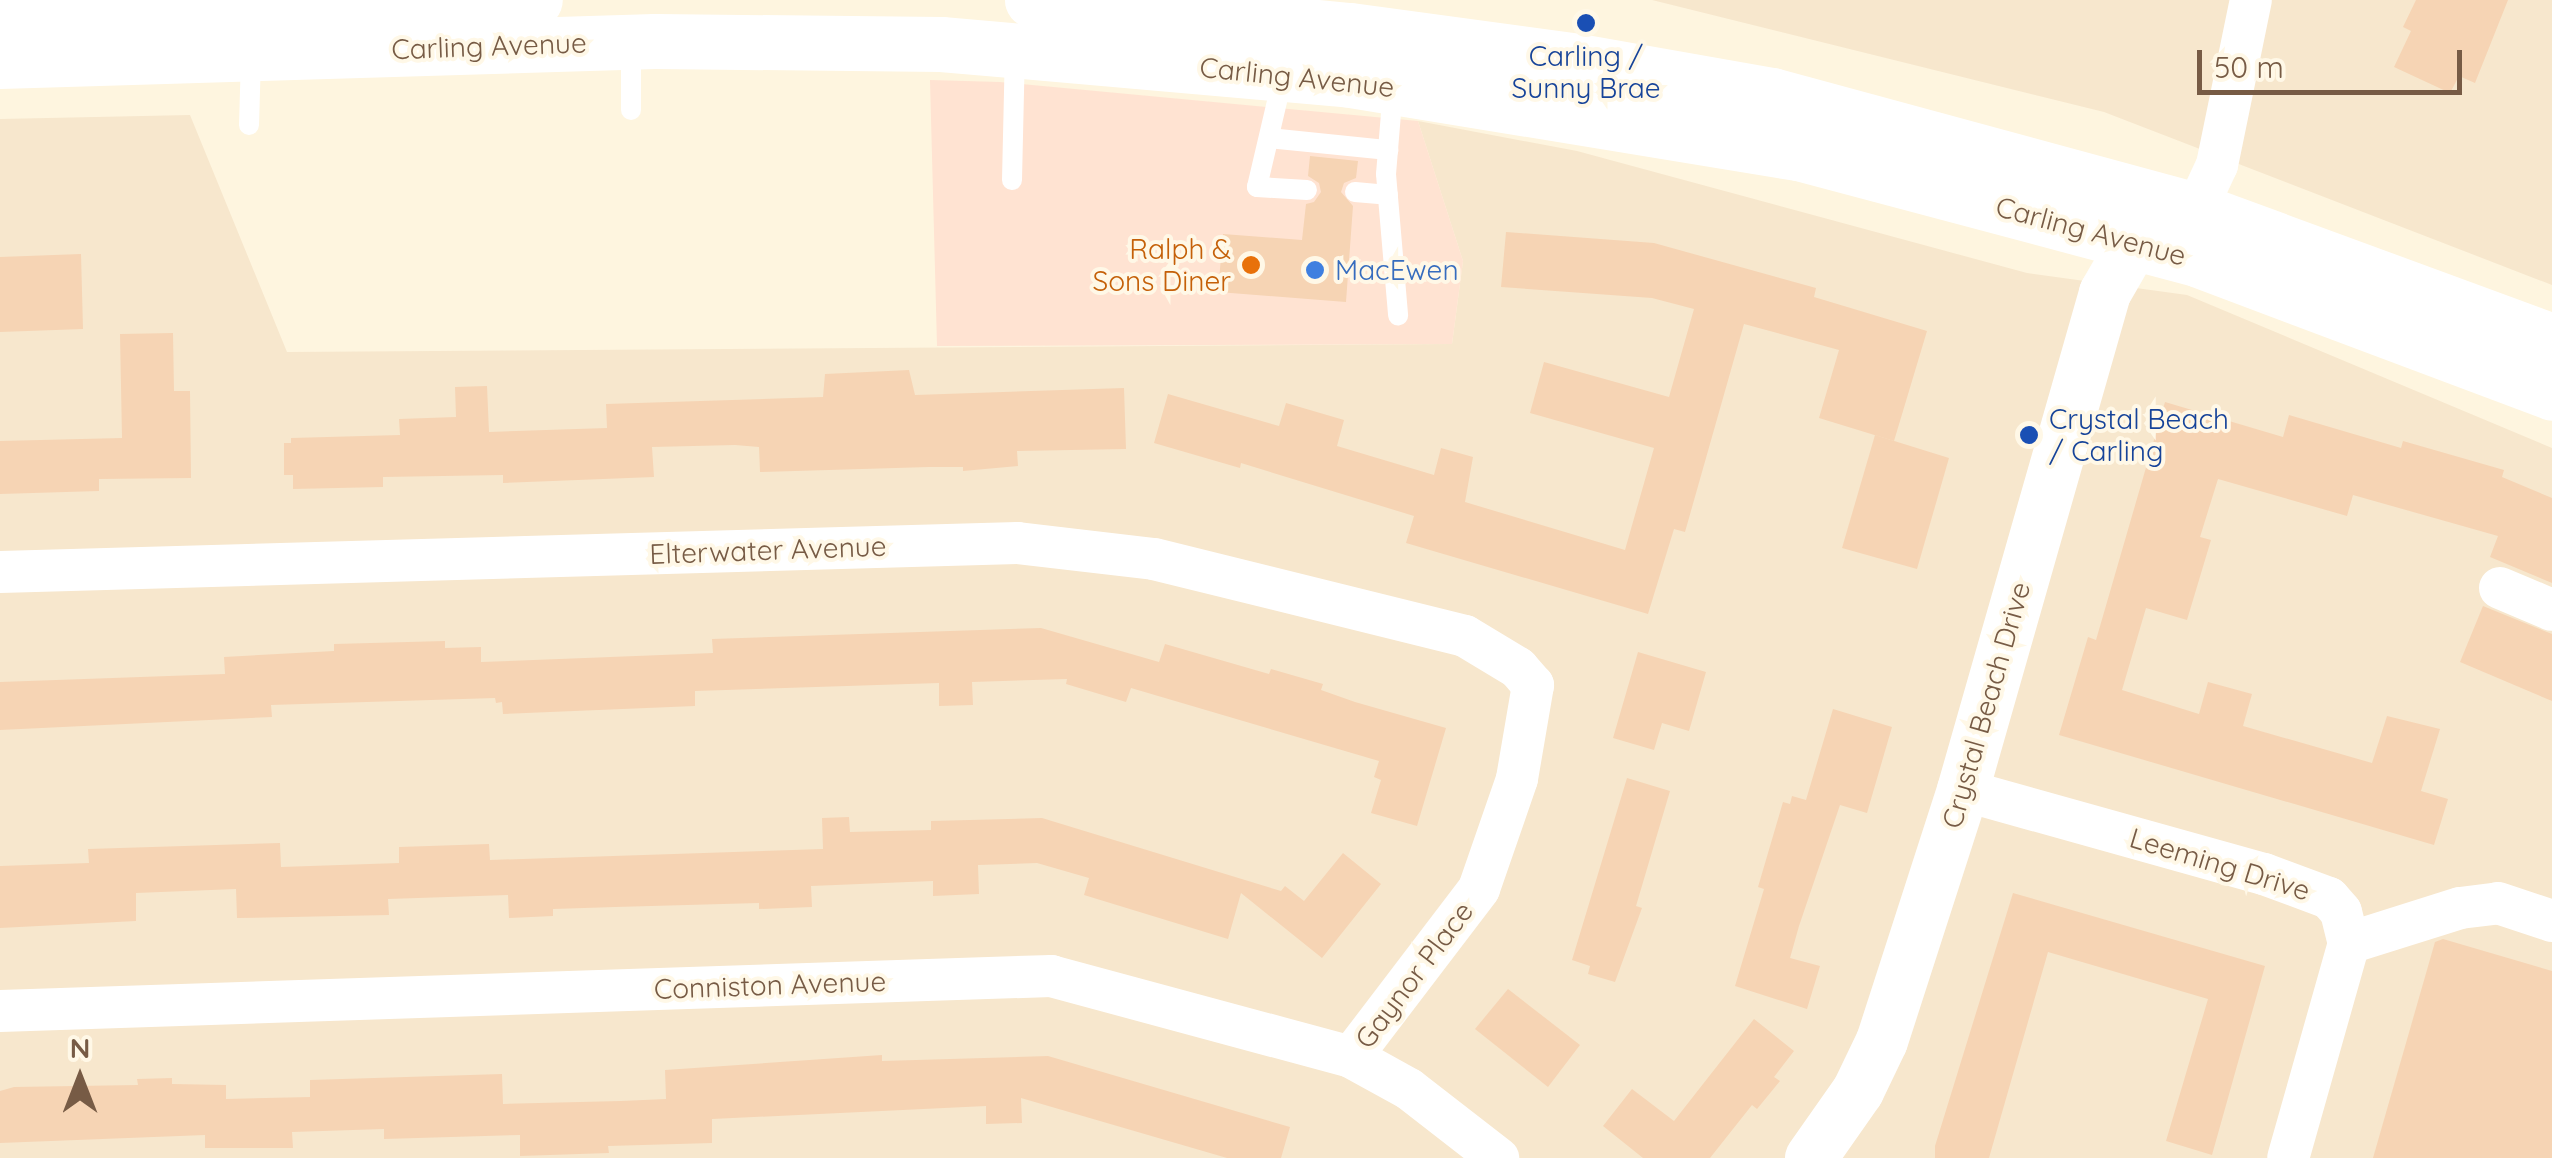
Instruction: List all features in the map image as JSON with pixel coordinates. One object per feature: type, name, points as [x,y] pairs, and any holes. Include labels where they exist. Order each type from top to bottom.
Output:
[{"type":"main road","name":"Carling Avenue","points":[[0,16],[535,0]]},
{"type":"main road","name":"Carling Avenue","points":[[0,61],[630,42],[941,44],[1023,25],[1579,61],[1772,95],[2196,210],[2552,341]]},
{"type":"main road","name":"Carling Avenue","points":[[1023,25],[1284,74],[1360,49],[1798,154],[2199,260],[2552,393]]},
{"type":"street","points":[[2134,242],[2196,210],[2217,165],[2251,0]]},
{"type":"street","name":"Crystal Beach Drive","points":[[1812,1158],[1858,1091],[1882,1041],[1963,790],[2105,293],[2134,242]]},
{"type":"street","name":"Elterwater Avenue","points":[[0,572],[1018,543],[1154,559],[1466,636],[1518,668]]},
{"type":"street","points":[[2500,588],[2552,610]]},
{"type":"street","name":"Gaynor Place","points":[[1351,1057],[1479,890],[1517,778],[1533,685],[1518,668]]},
{"type":"street","name":"Leeming Drive","points":[[1963,790],[2308,889],[2329,898],[2341,912],[2349,943]]},
{"type":"street","points":[[2288,1158],[2349,943],[2460,908],[2498,903],[2552,921]]},
{"type":"street","name":"Conniston Avenue","points":[[0,1011],[1051,976],[1351,1057],[1409,1090],[1498,1158]]},
{"type":"lane","points":[[1012,180],[1023,25]]},
{"type":"lane","points":[[630,42],[630,110]]},
{"type":"lane","points":[[1360,49],[1388,150],[1398,315]]},
{"type":"lane","points":[[249,125],[251,54]]},
{"type":"lane","points":[[1284,74],[1257,187],[1307,190]]},
{"type":"lane","points":[[1268,138],[1388,150]]},
{"type":"lane","points":[[1354,192],[1388,195]]},
{"type":"shaded area","points":[[1652,0],[2552,0],[2552,285],[2104,112]]},
{"type":"shaded area","points":[[930,80],[1000,82],[1418,121],[1463,261],[1452,344],[937,346]]},
{"type":"shaded area","points":[[190,115],[287,352],[1452,344],[1463,261],[1418,121],[1577,151],[2027,273],[2187,295],[2552,448],[2552,1158],[0,1158],[0,119]]},
{"type":"building","points":[[2416,0],[2508,0],[2475,83],[2459,76],[2450,93],[2394,67],[2411,31],[2403,27]]},
{"type":"building","points":[[1310,156],[1358,161],[1356,178],[1344,183],[1341,192],[1353,206],[1346,302],[1218,292],[1223,234],[1302,240],[1306,204],[1314,202],[1321,192],[1319,183],[1308,176]]},
{"type":"building","points":[[1506,232],[1654,243],[1816,288],[1814,297],[1927,331],[1894,441],[1819,418],[1839,350],[1744,324],[1685,532],[1674,529],[1648,614],[1406,543],[1414,516],[1241,463],[1240,468],[1154,443],[1168,394],[1279,426],[1286,403],[1344,420],[1337,446],[1434,475],[1441,448],[1473,457],[1465,502],[1625,550],[1654,448],[1530,413],[1544,362],[1669,397],[1694,309],[1652,298],[1501,287]]},
{"type":"building","points":[[81,254],[83,329],[0,332],[0,257]]},
{"type":"building","points":[[173,333],[174,391],[190,391],[191,478],[99,479],[99,491],[0,494],[0,441],[122,438],[120,334]]},
{"type":"building","points":[[909,370],[915,395],[1124,388],[1126,449],[1017,451],[1018,466],[963,471],[963,467],[929,467],[760,472],[759,447],[735,445],[652,447],[654,477],[503,483],[503,475],[383,477],[383,487],[293,489],[293,475],[284,475],[284,443],[291,443],[291,438],[400,435],[399,419],[456,417],[455,387],[487,386],[489,432],[607,428],[606,404],[823,397],[825,374]]},
{"type":"building","points":[[2165,402],[2283,437],[2289,415],[2401,448],[2403,441],[2504,470],[2502,477],[2552,498],[2552,583],[2490,557],[2498,536],[2353,495],[2347,516],[2218,479],[2200,537],[2211,540],[2187,620],[2146,608],[2122,690],[2199,714],[2208,682],[2252,694],[2243,726],[2372,763],[2387,716],[2440,729],[2421,791],[2448,799],[2434,845],[2059,735],[2088,637],[2096,640]]},
{"type":"building","points":[[1875,435],[1949,458],[1917,569],[1842,548]]},
{"type":"building","points":[[2483,606],[2552,634],[2552,701],[2460,662]]},
{"type":"building","points":[[1041,628],[1159,662],[1165,644],[1269,674],[1271,669],[1323,684],[1321,690],[1355,702],[1446,728],[1417,826],[1371,813],[1381,780],[1374,777],[1379,761],[1131,688],[1126,702],[1066,684],[1067,679],[972,682],[973,705],[939,706],[939,683],[695,691],[695,706],[503,714],[502,702],[496,703],[495,698],[271,705],[272,717],[0,730],[0,682],[225,674],[224,657],[334,651],[334,644],[445,641],[445,648],[481,647],[481,662],[713,653],[712,639]]},
{"type":"building","points":[[1638,652],[1706,672],[1689,731],[1662,723],[1654,750],[1613,738]]},
{"type":"building","points":[[1833,709],[1892,727],[1867,813],[1840,805],[1799,926],[1790,958],[1820,966],[1807,1009],[1735,986],[1764,889],[1758,887],[1783,802],[1790,804],[1792,796],[1806,800]]},
{"type":"building","points":[[1627,778],[1670,791],[1636,906],[1642,908],[1615,982],[1588,974],[1590,966],[1572,960]]},
{"type":"building","points":[[849,817],[850,832],[931,830],[931,821],[1042,818],[1281,891],[1285,886],[1304,901],[1343,853],[1381,884],[1322,958],[1241,893],[1228,939],[1084,895],[1089,878],[1037,863],[978,865],[979,894],[933,896],[933,881],[811,886],[812,907],[759,909],[759,903],[553,909],[553,916],[509,918],[508,895],[388,899],[389,915],[237,918],[236,889],[136,893],[136,921],[0,928],[0,866],[89,863],[88,849],[280,843],[281,867],[399,863],[399,847],[489,844],[490,860],[823,849],[822,818]]},
{"type":"building","points":[[2013,893],[2265,966],[2212,1155],[2166,1141],[2208,999],[2048,952],[1989,1158],[1935,1158],[1935,1146]]},
{"type":"building","points":[[2443,939],[2552,971],[2552,1158],[2373,1158],[2435,942]]},
{"type":"building","points":[[1508,989],[1580,1045],[1548,1087],[1475,1029]]},
{"type":"building","points":[[1754,1019],[1794,1051],[1774,1077],[1780,1081],[1757,1109],[1752,1105],[1710,1158],[1643,1158],[1603,1126],[1632,1089],[1674,1121]]},
{"type":"building","points":[[882,1055],[882,1061],[1048,1056],[1290,1127],[1281,1158],[1227,1158],[1021,1098],[1022,1123],[986,1124],[986,1106],[712,1119],[712,1143],[608,1146],[609,1153],[520,1156],[520,1135],[384,1139],[384,1129],[292,1132],[293,1148],[205,1148],[205,1135],[0,1143],[0,1091],[14,1087],[138,1085],[137,1079],[172,1078],[172,1084],[226,1085],[226,1099],[310,1097],[310,1080],[502,1074],[503,1104],[621,1101],[666,1099],[665,1070]]},
{"type":"place","name":"Carling / Sunny Brae","points":[[1586,23]]},
{"type":"place","name":"Ralph & Sons Diner","points":[[1251,265]]},
{"type":"place","name":"MacEwen","points":[[1315,270]]},
{"type":"place","name":"Crystal Beach / Carling","points":[[2029,435]]}]
